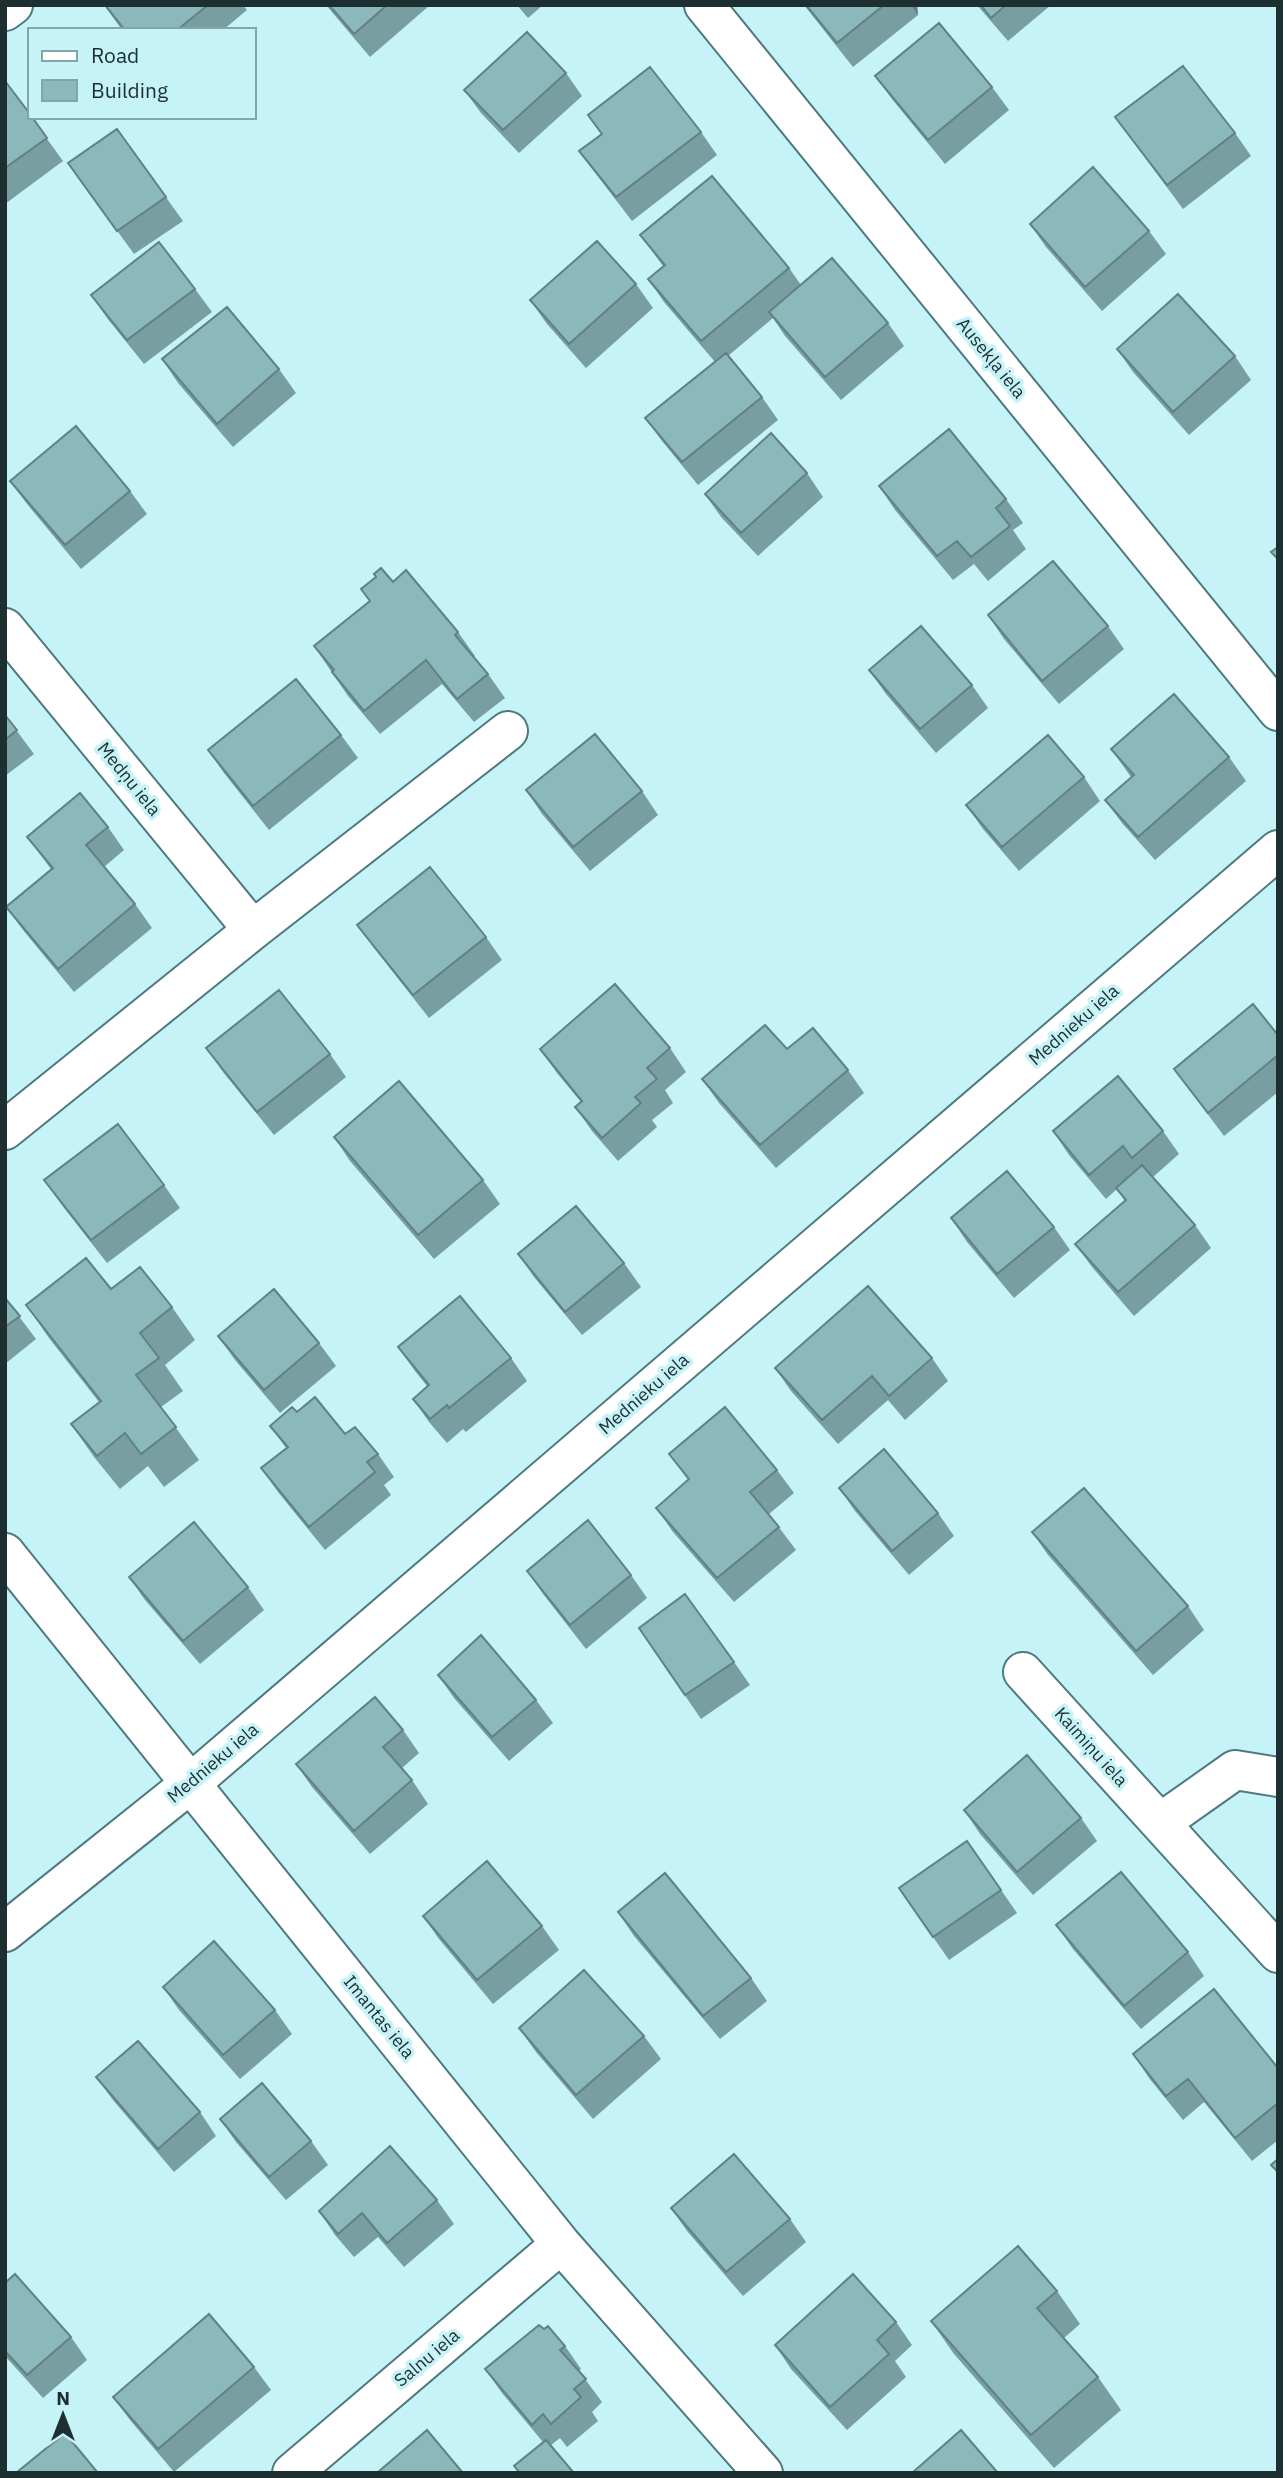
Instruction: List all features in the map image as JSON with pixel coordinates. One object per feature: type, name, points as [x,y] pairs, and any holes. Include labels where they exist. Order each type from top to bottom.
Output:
[{"type":"street","points":[[5,11],[13,5]]},
{"type":"street","name":"Ausekļa iela","points":[[704,5],[1278,711]]},
{"type":"street","name":"Medņu iela","points":[[5,628],[253,930]]},
{"type":"street","points":[[5,1130],[253,930],[508,731]]},
{"type":"street","name":"Mednieku iela","points":[[5,1932],[191,1783],[1278,850]]},
{"type":"street","name":"Imantas iela","points":[[5,1553],[561,2244],[763,2473]]},
{"type":"street","name":"Kaimiņu iela","points":[[1023,1672],[1278,1953]]},
{"type":"street","points":[[1160,1822],[1235,1770],[1278,1777]]},
{"type":"street","name":"Salnu iela","points":[[292,2473],[561,2244]]},
{"type":"building","points":[[105,5],[208,5],[179,28],[123,28]]},
{"type":"building","points":[[329,5],[387,5],[354,34]]},
{"type":"building","points":[[806,5],[884,5],[837,43]]},
{"type":"building","points":[[981,5],[1006,5],[991,18]]},
{"type":"building","points":[[939,23],[992,87],[928,140],[875,76]]},
{"type":"building","points":[[527,32],[566,73],[503,130],[464,90]]},
{"type":"building","points":[[1183,66],[1235,133],[1167,185],[1115,117]]},
{"type":"building","points":[[650,67],[701,132],[616,197],[579,151],[602,134],[588,115]]},
{"type":"building","points":[[5,81],[28,111],[28,119],[33,119],[47,138],[5,168]]},
{"type":"building","points":[[117,129],[166,197],[117,231],[68,163]]},
{"type":"building","points":[[1093,167],[1149,231],[1085,287],[1030,224]]},
{"type":"building","points":[[712,176],[789,268],[701,341],[648,279],[665,265],[640,235]]},
{"type":"building","points":[[597,241],[636,284],[569,344],[530,300]]},
{"type":"building","points":[[159,242],[195,289],[127,340],[91,295]]},
{"type":"building","points":[[832,258],[888,323],[825,377],[769,312]]},
{"type":"building","points":[[1178,294],[1235,356],[1173,412],[1117,349]]},
{"type":"building","points":[[227,307],[279,369],[217,424],[162,359]]},
{"type":"building","points":[[726,353],[762,397],[682,462],[645,418]]},
{"type":"building","points":[[76,426],[130,491],[65,545],[10,481]]},
{"type":"building","points":[[949,429],[1006,499],[996,508],[1010,526],[971,557],[957,541],[937,556],[879,486]]},
{"type":"building","points":[[771,433],[807,473],[741,533],[705,494]]},
{"type":"building","points":[[1278,547],[1278,559],[1271,552]]},
{"type":"building","points":[[1053,561],[1108,626],[1042,681],[988,615]]},
{"type":"building","points":[[381,568],[393,582],[406,570],[458,632],[455,635],[488,674],[457,699],[426,660],[364,711],[314,646],[370,601],[361,589],[376,577],[374,574]]},
{"type":"building","points":[[921,626],[972,685],[920,729],[869,670]]},
{"type":"building","points":[[296,679],[341,735],[253,806],[208,750]]},
{"type":"building","points":[[1174,694],[1229,757],[1138,837],[1105,800],[1134,775],[1111,749]]},
{"type":"building","points":[[5,715],[17,730],[5,740]]},
{"type":"building","points":[[595,734],[642,791],[573,847],[526,790]]},
{"type":"building","points":[[1048,735],[1084,777],[1002,847],[966,805]]},
{"type":"building","points":[[80,793],[108,827],[86,845],[135,904],[58,969],[6,907],[53,868],[27,837]]},
{"type":"building","points":[[430,867],[486,937],[413,995],[357,925]]},
{"type":"building","points":[[615,984],[670,1048],[647,1068],[657,1079],[635,1097],[641,1103],[602,1138],[575,1107],[582,1101],[540,1049]]},
{"type":"building","points":[[279,990],[330,1054],[257,1112],[206,1048]]},
{"type":"building","points":[[1253,1004],[1278,1035],[1278,1055],[1208,1113],[1174,1069]]},
{"type":"building","points":[[765,1025],[787,1049],[813,1028],[848,1070],[760,1145],[702,1079]]},
{"type":"building","points":[[1118,1076],[1163,1131],[1132,1158],[1123,1146],[1089,1175],[1053,1131]]},
{"type":"building","points":[[399,1081],[483,1180],[418,1235],[334,1137]]},
{"type":"building","points":[[118,1124],[164,1185],[91,1240],[44,1180]]},
{"type":"building","points":[[1142,1165],[1195,1225],[1118,1292],[1075,1244],[1126,1200],[1116,1188]]},
{"type":"building","points":[[1007,1171],[1054,1227],[997,1274],[951,1218]]},
{"type":"building","points":[[576,1206],[624,1263],[565,1312],[518,1254]]},
{"type":"building","points":[[86,1258],[111,1289],[140,1267],[172,1307],[140,1333],[159,1358],[136,1375],[176,1427],[141,1454],[125,1433],[97,1456],[71,1424],[101,1401],[26,1305]]},
{"type":"building","points":[[868,1286],[932,1358],[889,1396],[872,1376],[822,1420],[775,1368]]},
{"type":"building","points":[[274,1289],[319,1343],[264,1390],[218,1336]]},
{"type":"building","points":[[460,1296],[511,1358],[449,1408],[447,1405],[430,1419],[413,1399],[429,1385],[398,1347]]},
{"type":"building","points":[[5,1298],[20,1316],[5,1327]]},
{"type":"building","points":[[315,1397],[345,1434],[355,1427],[378,1454],[367,1462],[375,1472],[309,1527],[261,1468],[288,1447],[270,1426],[292,1407],[297,1412]]},
{"type":"building","points":[[725,1407],[777,1470],[750,1492],[779,1527],[717,1578],[656,1508],[689,1479],[669,1454]]},
{"type":"building","points":[[884,1449],[938,1513],[892,1551],[839,1488]]},
{"type":"building","points":[[1084,1488],[1188,1606],[1136,1651],[1032,1532]]},
{"type":"building","points":[[588,1520],[631,1575],[570,1625],[527,1571]]},
{"type":"building","points":[[194,1522],[248,1587],[183,1641],[129,1577]]},
{"type":"building","points":[[685,1594],[734,1662],[685,1695],[639,1628]]},
{"type":"building","points":[[481,1635],[536,1700],[492,1737],[438,1675]]},
{"type":"building","points":[[375,1697],[403,1730],[383,1747],[412,1780],[354,1831],[296,1764]]},
{"type":"building","points":[[1027,1755],[1081,1818],[1017,1872],[964,1810]]},
{"type":"building","points":[[967,1841],[1001,1890],[933,1937],[899,1888]]},
{"type":"building","points":[[487,1861],[542,1926],[477,1980],[423,1916]]},
{"type":"building","points":[[1121,1872],[1188,1952],[1124,2006],[1056,1925]]},
{"type":"building","points":[[665,1873],[751,1978],[703,2016],[618,1912]]},
{"type":"building","points":[[214,1941],[275,2010],[223,2055],[163,1987]]},
{"type":"building","points":[[584,1970],[644,2036],[576,2095],[519,2028]]},
{"type":"building","points":[[1214,1989],[1278,2068],[1278,2103],[1235,2138],[1188,2079],[1166,2096],[1133,2054]]},
{"type":"building","points":[[138,2041],[200,2112],[158,2149],[96,2077]]},
{"type":"building","points":[[262,2083],[311,2141],[269,2177],[220,2119]]},
{"type":"building","points":[[390,2146],[437,2200],[387,2243],[362,2213],[338,2234],[319,2211]]},
{"type":"building","points":[[734,2154],[790,2219],[726,2272],[671,2208]]},
{"type":"building","points":[[1278,2159],[1278,2172],[1271,2165]]},
{"type":"building","points":[[1018,2246],[1057,2291],[1037,2308],[1098,2377],[1031,2435],[931,2321]]},
{"type":"building","points":[[15,2274],[71,2337],[27,2375],[5,2351],[5,2283]]},
{"type":"building","points":[[853,2274],[896,2322],[877,2340],[889,2354],[830,2407],[775,2345]]},
{"type":"building","points":[[209,2314],[254,2367],[158,2449],[113,2397]]},
{"type":"building","points":[[539,2325],[544,2329],[548,2326],[565,2346],[560,2350],[586,2379],[574,2389],[581,2397],[551,2424],[543,2414],[532,2425],[485,2369]]},
{"type":"building","points":[[427,2430],[463,2473],[377,2473]]},
{"type":"building","points":[[961,2430],[998,2473],[912,2473]]},
{"type":"building","points":[[65,2433],[98,2473],[16,2473]]},
{"type":"building","points":[[546,2440],[574,2473],[520,2473],[514,2466]]}]
